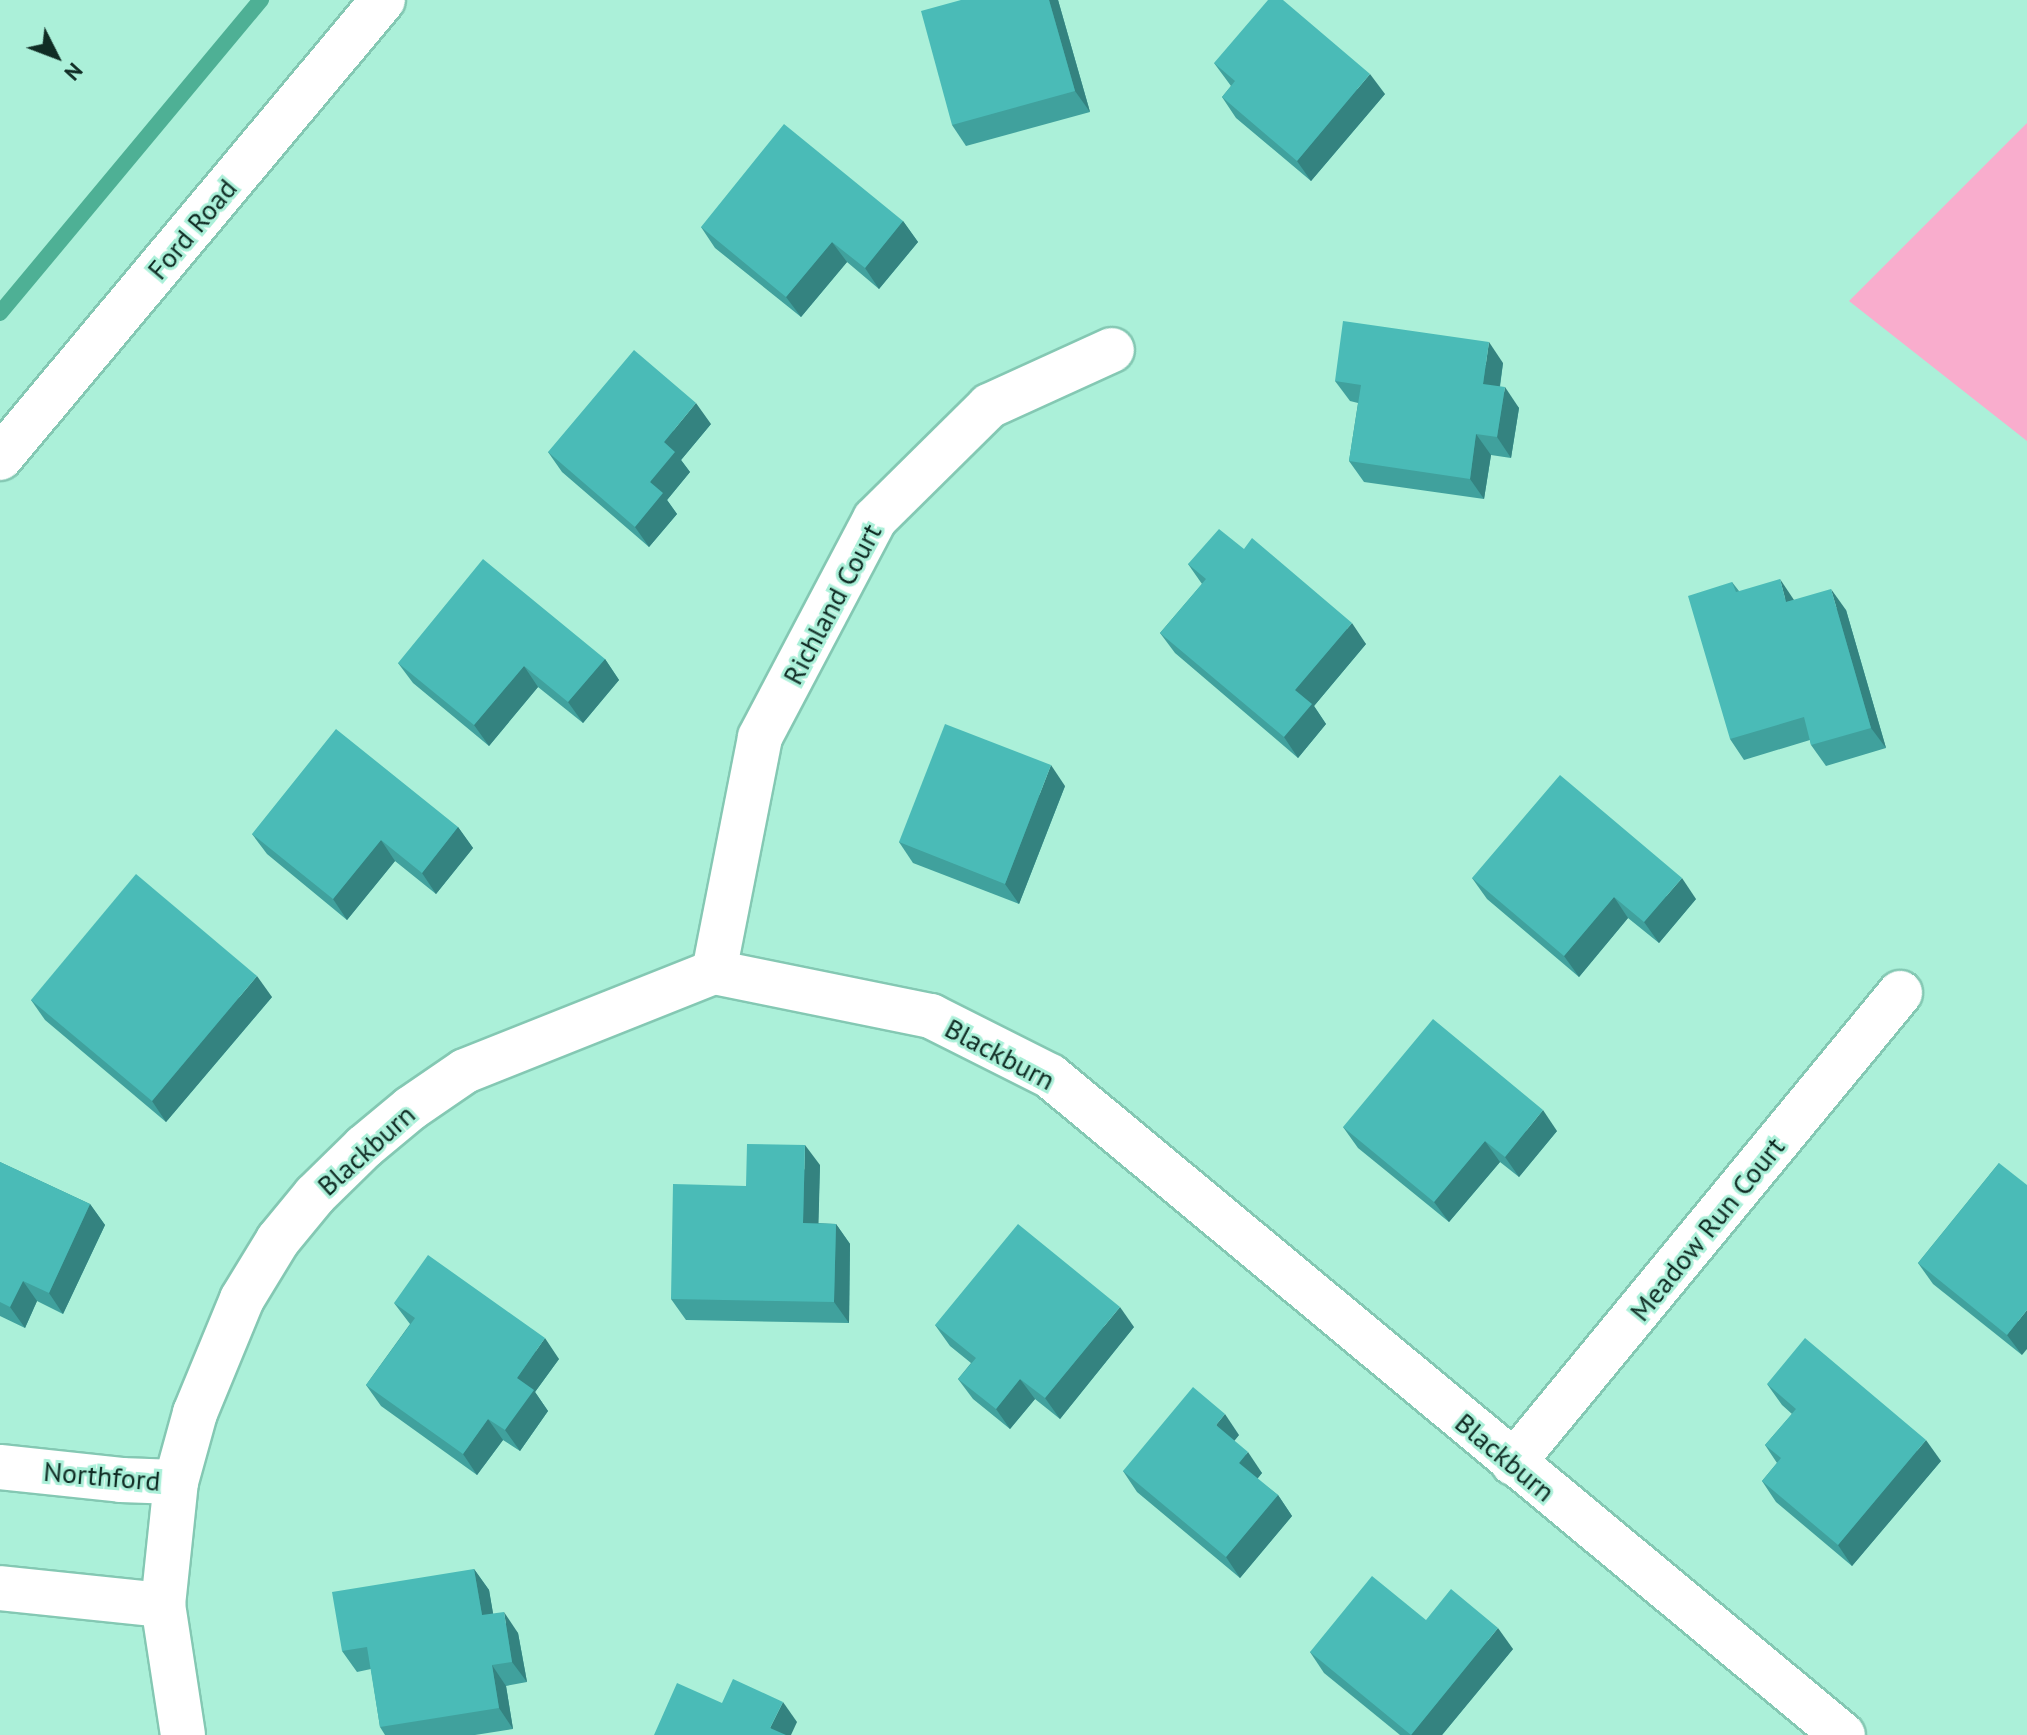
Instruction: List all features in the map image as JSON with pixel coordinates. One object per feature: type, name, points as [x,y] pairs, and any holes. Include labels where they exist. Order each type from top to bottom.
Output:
[{"type":"street","name":"Ford Road","points":[[0,458],[383,0]]},
{"type":"street","name":"Richland Court","points":[[714,972],[760,737],[875,519],[989,406],[1112,350]]},
{"type":"street","name":"Blackburn","points":[[176,1482],[195,1413],[242,1299],[278,1240],[315,1195],[364,1147],[411,1108],[465,1071],[714,972],[931,1016],[1050,1076],[1843,1735]]},
{"type":"street","name":"Meadow Run Court","points":[[1513,1463],[1900,993]]},
{"type":"street","name":"Northford","points":[[0,1467],[121,1480],[176,1482],[163,1605],[183,1735]]},
{"type":"street","points":[[0,1588],[163,1605]]},
{"type":"shaded area","points":[[2027,123],[2027,441],[1849,301]]},
{"type":"building","points":[[961,0],[1049,0],[1075,91],[952,125],[921,11]]},
{"type":"building","points":[[1268,0],[1283,0],[1370,74],[1297,161],[1222,97],[1235,81],[1214,63]]},
{"type":"building","points":[[784,124],[903,221],[865,268],[832,242],[786,297],[701,227]]},
{"type":"building","points":[[1343,321],[1489,342],[1483,384],[1505,387],[1497,437],[1476,434],[1470,479],[1349,461],[1361,385],[1335,381]]},
{"type":"building","points":[[634,350],[696,403],[664,442],[675,452],[650,482],[663,493],[635,527],[548,452]]},
{"type":"building","points":[[1219,529],[1244,549],[1252,538],[1352,623],[1295,690],[1312,704],[1284,737],[1160,633],[1206,579],[1188,564]]},
{"type":"building","points":[[483,559],[605,659],[568,702],[524,666],[474,725],[398,663]]},
{"type":"building","points":[[1780,579],[1786,602],[1831,589],[1871,728],[1811,745],[1804,717],[1730,739],[1688,596],[1732,582],[1736,592]]},
{"type":"building","points":[[945,724],[1051,765],[1005,884],[899,842]]},
{"type":"building","points":[[336,729],[458,827],[422,873],[381,840],[333,899],[252,834]]},
{"type":"building","points":[[1560,775],[1682,878],[1644,922],[1614,897],[1564,956],[1472,878]]},
{"type":"building","points":[[136,874],[257,976],[152,1101],[31,1000]]},
{"type":"building","points":[[1433,1019],[1543,1110],[1505,1157],[1485,1141],[1434,1202],[1343,1127]]},
{"type":"building","points":[[747,1144],[805,1145],[803,1223],[836,1224],[834,1302],[671,1299],[673,1184],[746,1186]]},
{"type":"building","points":[[0,1162],[90,1204],[49,1293],[23,1281],[10,1307],[0,1302]]},
{"type":"building","points":[[1999,1163],[2027,1185],[2027,1310],[2007,1335],[1918,1263]]},
{"type":"building","points":[[1018,1224],[1120,1307],[1045,1398],[1020,1379],[996,1409],[958,1379],[976,1358],[935,1325]]},
{"type":"building","points":[[428,1255],[545,1338],[517,1378],[534,1390],[505,1430],[488,1419],[463,1454],[366,1385],[415,1318],[394,1303]]},
{"type":"building","points":[[1805,1338],[1926,1440],[1838,1545],[1762,1481],[1781,1458],[1765,1445],[1796,1409],[1767,1384]]},
{"type":"building","points":[[1193,1387],[1225,1414],[1216,1425],[1248,1452],[1239,1463],[1278,1495],[1226,1557],[1123,1471]]},
{"type":"building","points":[[474,1569],[482,1615],[504,1612],[512,1662],[492,1665],[499,1708],[380,1727],[367,1647],[342,1651],[332,1592]]},
{"type":"building","points":[[1372,1576],[1426,1620],[1451,1589],[1498,1628],[1411,1735],[1310,1652]]},
{"type":"building","points":[[733,1679],[783,1702],[770,1728],[786,1735],[654,1735],[677,1683],[722,1703]]},
{"type":"waterway","points":[[0,313],[261,0]]}]
